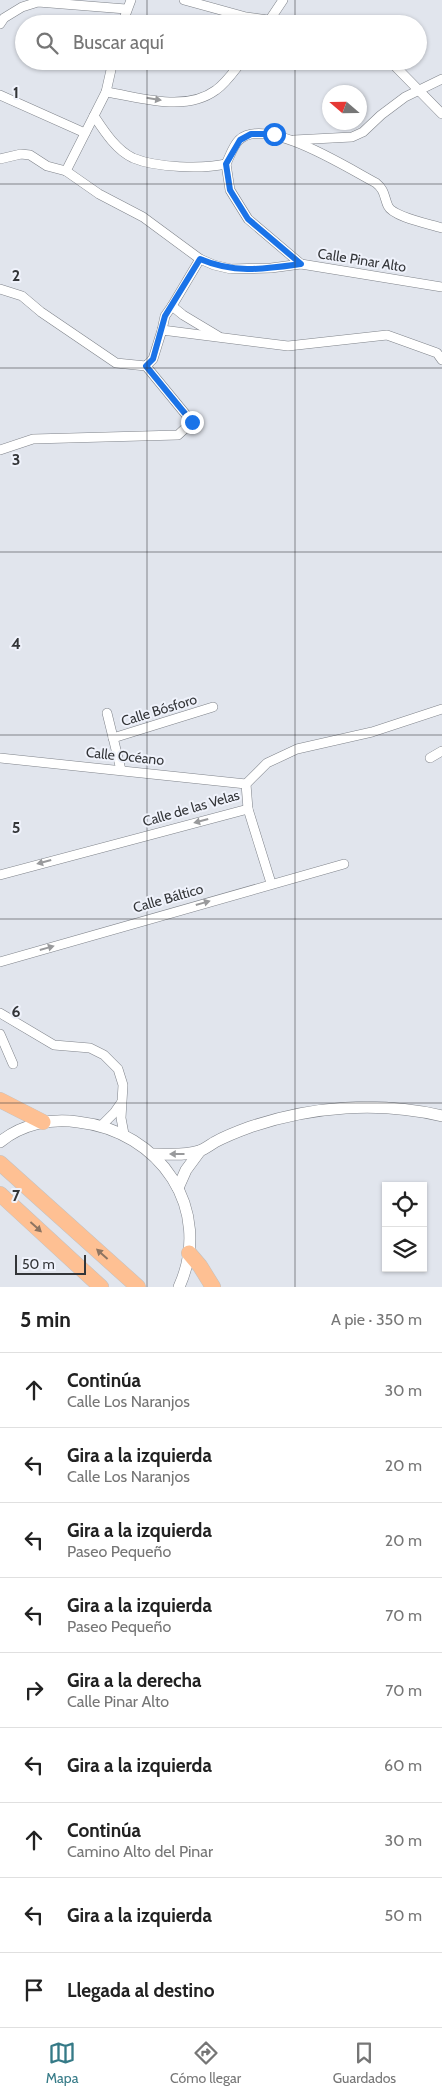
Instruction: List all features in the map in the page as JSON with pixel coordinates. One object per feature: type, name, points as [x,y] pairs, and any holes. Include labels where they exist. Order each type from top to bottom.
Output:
[{"type":"highway","points":[[0,1100],[43,1122]]},
{"type":"highway","points":[[0,1162],[138,1287]]},
{"type":"highway","points":[[0,1194],[101,1287]]},
{"type":"highway","points":[[189,1253],[213,1287]]},
{"type":"main road","points":[[154,1154],[181,1155],[200,1151],[217,1141],[250,1127],[304,1113],[357,1107],[386,1108],[442,1116]]},
{"type":"main road","points":[[1,1141],[20,1130],[43,1122],[63,1120],[102,1125],[124,1134],[154,1154],[166,1168],[185,1204],[189,1253],[185,1275],[179,1287]]},
{"type":"main road","points":[[178,1188],[186,1170],[200,1151]]},
{"type":"street","points":[[124,15],[131,0]]},
{"type":"street","points":[[184,0],[239,15]]},
{"type":"street","points":[[273,15],[283,0]]},
{"type":"street","points":[[0,24],[4,18],[22,7],[38,2],[126,9]]},
{"type":"street","points":[[66,171],[106,92],[111,70]]},
{"type":"street","points":[[106,92],[171,102],[194,100],[215,91],[234,70]]},
{"type":"street","points":[[398,70],[442,114]]},
{"type":"street","points":[[294,140],[352,137],[363,132],[381,115],[405,97],[419,92],[442,79]]},
{"type":"street","points":[[0,95],[85,133]]},
{"type":"street","points":[[94,116],[104,132],[119,148],[133,158],[174,165],[211,167],[226,164]]},
{"type":"street","points":[[301,264],[248,219],[230,190],[226,164],[240,140],[251,134],[274,134],[294,140],[376,183],[382,188],[389,207],[394,214],[442,228]]},
{"type":"street","name":"Calle Pinar Alto","points":[[0,159],[21,154],[30,155],[48,166],[66,171],[99,194],[143,217],[200,259],[231,269],[271,268],[301,264],[442,287]]},
{"type":"street","points":[[146,366],[153,359],[165,316],[200,259]]},
{"type":"street","points":[[0,290],[22,296],[41,312],[116,363],[146,366],[192,422],[178,435],[33,439],[0,450]]},
{"type":"street","points":[[172,306],[183,315],[223,338]]},
{"type":"street","points":[[162,330],[288,346],[387,335],[437,353],[442,360]]},
{"type":"street","name":"Calle Bósforo","points":[[113,738],[213,707]]},
{"type":"street","name":"Calle de las Velas","points":[[0,875],[248,809],[246,784],[267,762],[297,749],[372,732],[442,708]]},
{"type":"street","points":[[108,713],[121,770]]},
{"type":"street","points":[[430,758],[442,751]]},
{"type":"street","name":"Calle Océano","points":[[0,758],[246,784]]},
{"type":"street","points":[[248,809],[271,883]]},
{"type":"street","name":"Calle Báltico","points":[[0,962],[271,883],[344,864]]},
{"type":"street","points":[[0,1013],[54,1045],[90,1048],[104,1055],[118,1069],[123,1084],[121,1103],[124,1134]]},
{"type":"street","points":[[0,1034],[14,1064]]},
{"type":"street","points":[[102,1125],[114,1114],[121,1103]]},
{"type":"route","points":[[192,422],[146,366],[153,359],[165,316],[200,259],[231,269],[271,268],[301,264],[248,219],[230,190],[226,164],[240,140],[251,134],[274,134]]}]
